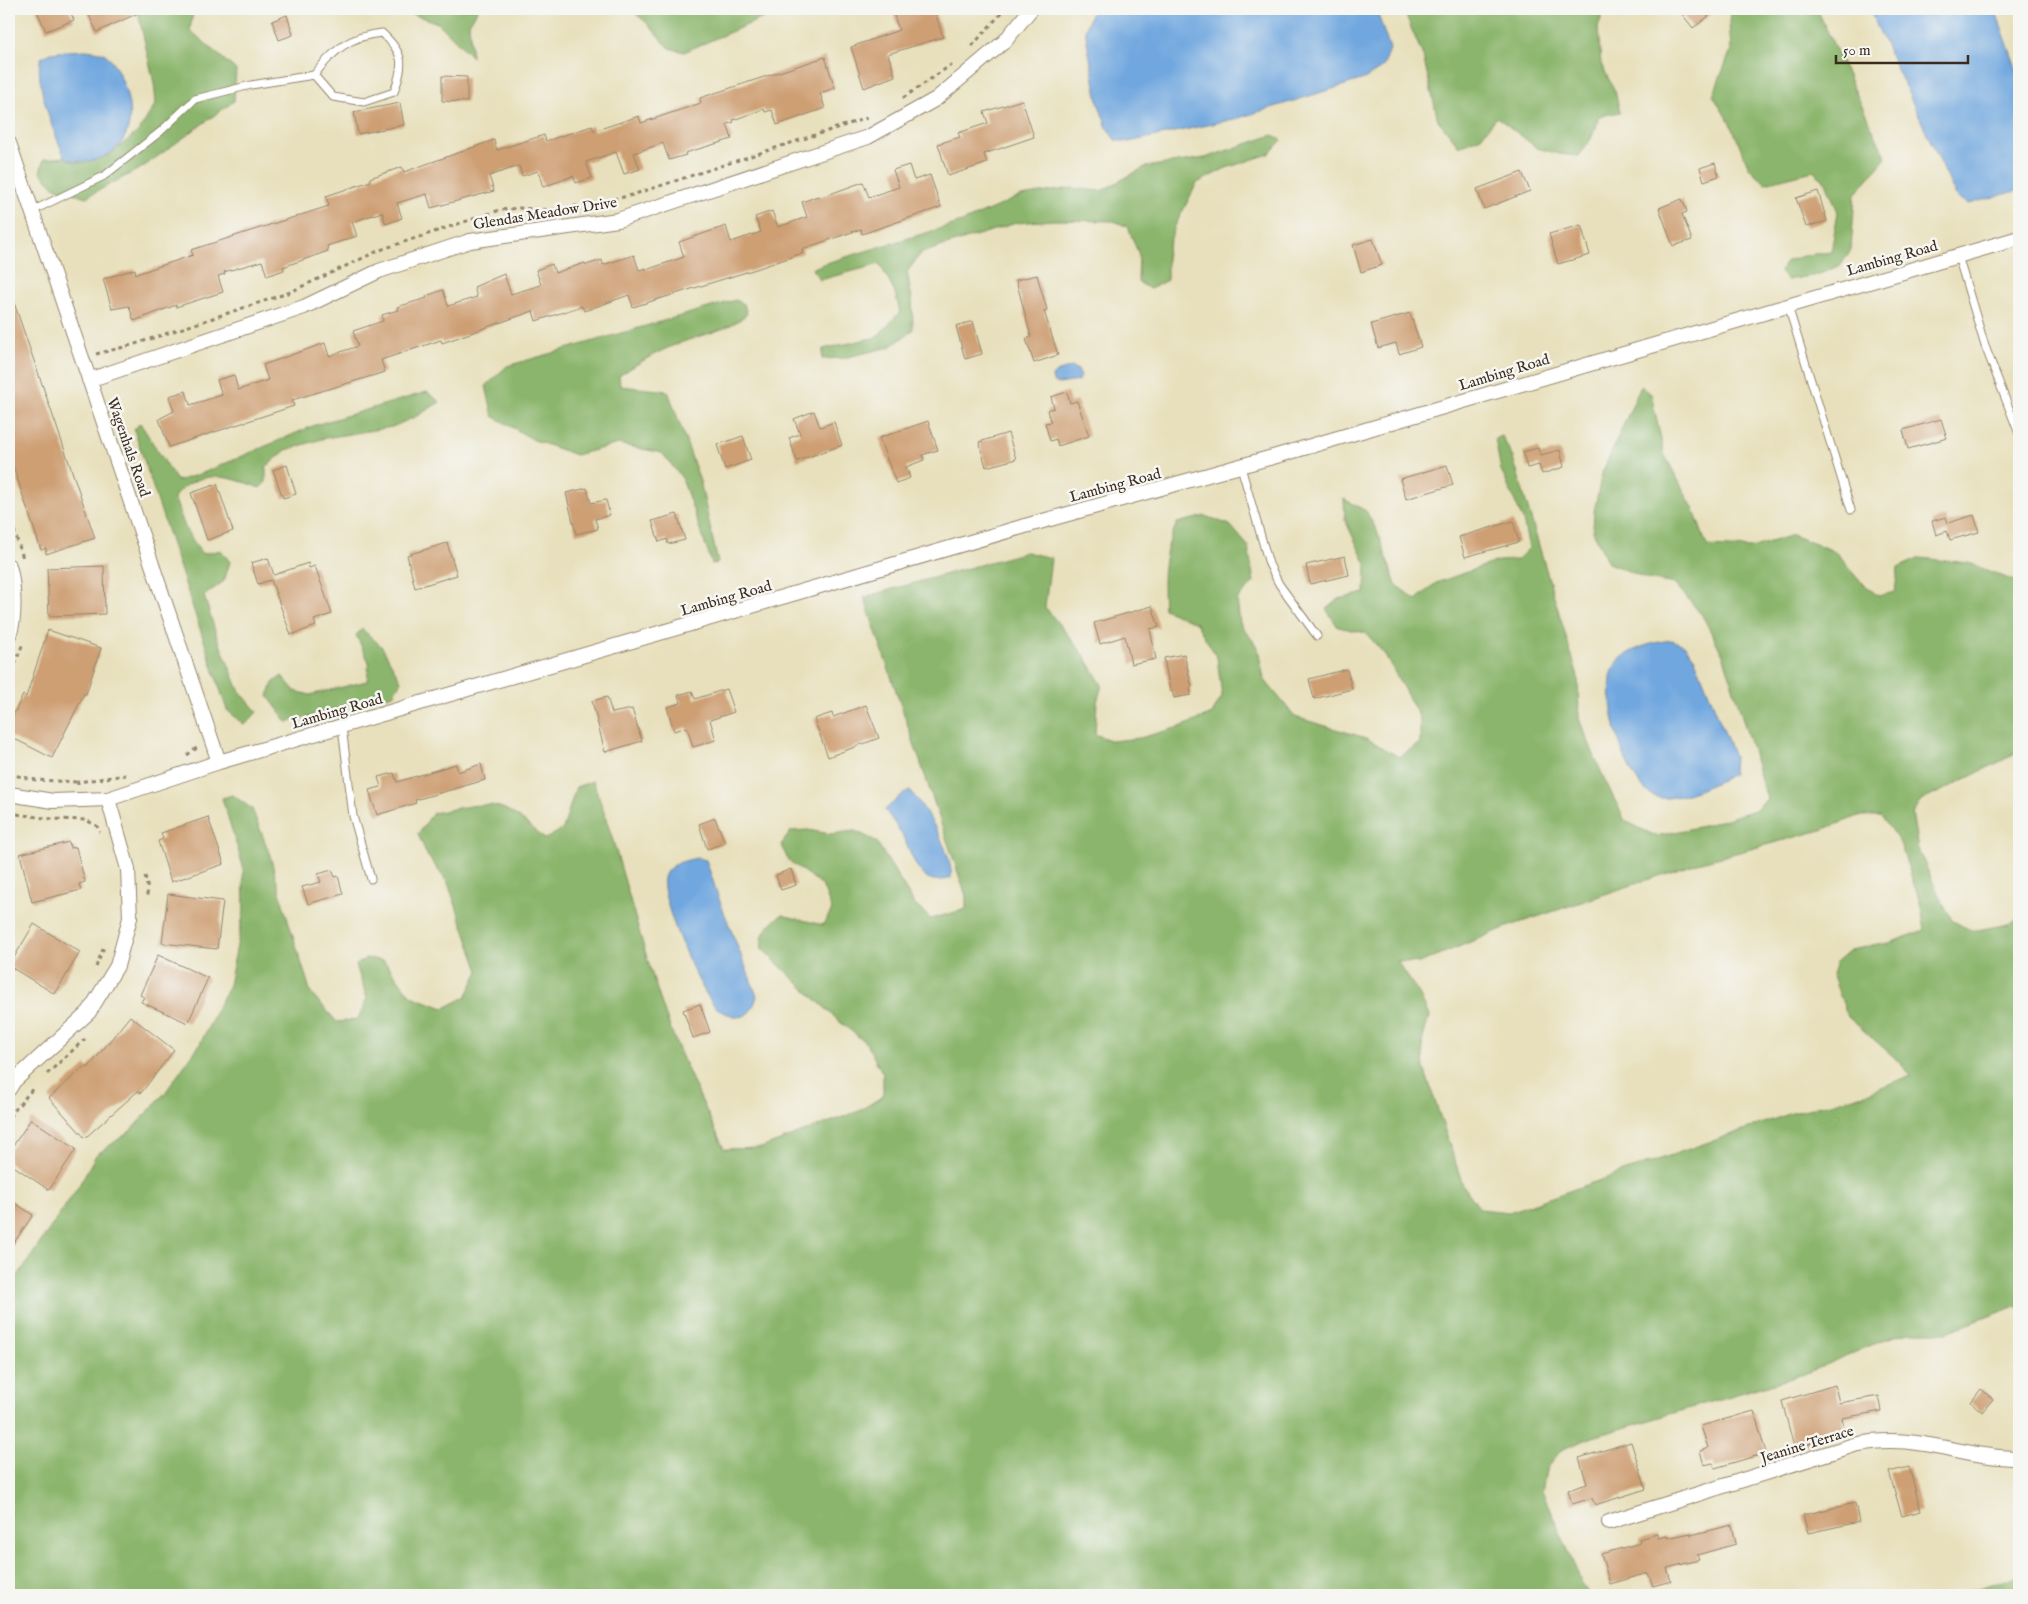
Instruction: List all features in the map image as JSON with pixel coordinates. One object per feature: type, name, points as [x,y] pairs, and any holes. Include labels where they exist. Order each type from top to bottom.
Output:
[{"type":"street","name":"Glendas Meadow Drive","points":[[89,380],[304,307],[380,271],[470,240],[618,220],[868,137],[936,99],[1006,41],[1031,9]]},
{"type":"street","name":"Wagenhals Road","points":[[9,143],[219,762]]},
{"type":"street","name":"Lambing Road","points":[[9,794],[53,801],[108,800],[219,762],[1025,526],[1241,467],[2019,238]]},
{"type":"street","points":[[9,566],[12,610],[9,635]]},
{"type":"street","points":[[9,1089],[14,1081],[89,1012],[117,966],[130,918],[128,869],[108,800]]},
{"type":"street","name":"Jeanine Terrace","points":[[1609,1522],[1854,1445],[1877,1440],[1939,1445],[1992,1457],[2019,1458]]},
{"type":"lane","points":[[32,211],[104,176],[160,132],[195,99],[251,85],[314,75],[331,54],[362,35],[382,33],[396,46],[403,69],[394,92],[364,102],[334,97],[314,75]]},
{"type":"lane","points":[[1958,256],[1985,346],[2019,434]]},
{"type":"lane","points":[[1788,305],[1851,510]]},
{"type":"lane","points":[[1241,467],[1269,564],[1279,584],[1317,636]]},
{"type":"lane","points":[[342,727],[353,816],[370,879]]},
{"type":"path","points":[[970,49],[1005,9]]},
{"type":"path","points":[[901,100],[936,73],[955,63]]},
{"type":"path","points":[[94,355],[132,345],[288,293],[380,250],[500,210],[519,208],[555,210],[629,196],[870,117]]},
{"type":"path","points":[[9,774],[36,780],[78,782]]},
{"type":"path","points":[[9,813],[52,819],[86,820],[97,826],[103,841]]},
{"type":"path","points":[[95,970],[106,943]]},
{"type":"green space","points":[[140,9],[199,9],[193,12],[190,30],[236,70],[234,101],[143,167],[86,197],[54,187],[40,172],[44,159],[65,157],[76,163],[108,156],[139,131],[156,103],[154,83],[139,17]]},
{"type":"green space","points":[[409,9],[478,9],[469,24],[472,57],[438,23],[412,14]]},
{"type":"green space","points":[[630,9],[784,9],[684,52],[669,48],[646,22]]},
{"type":"green space","points":[[1403,9],[1604,9],[1598,28],[1601,64],[1615,91],[1620,112],[1600,116],[1591,139],[1579,156],[1559,154],[1537,148],[1497,117],[1481,137],[1459,146],[1438,120],[1423,56]]},
{"type":"green space","points":[[1731,9],[1817,9],[1886,158],[1855,194],[1851,249],[1841,265],[1817,275],[1787,280],[1780,271],[1787,261],[1806,255],[1831,252],[1838,212],[1826,182],[1813,171],[1765,183],[1749,168],[1733,129],[1713,95],[1731,50],[1729,22]]},
{"type":"green space","points":[[1273,135],[1282,140],[1269,154],[1226,168],[1197,183],[1175,226],[1167,251],[1167,280],[1150,289],[1138,282],[1139,255],[1128,227],[1114,221],[1052,220],[1016,223],[921,253],[907,272],[912,299],[913,330],[890,347],[843,358],[822,359],[823,349],[877,337],[900,312],[895,293],[880,264],[820,280],[812,269],[962,222],[1021,196],[1072,188],[1101,191],[1145,167],[1205,158]]},
{"type":"green space","points":[[736,300],[744,304],[747,314],[740,320],[724,328],[664,350],[619,376],[620,386],[668,391],[700,481],[718,563],[712,564],[682,478],[662,453],[618,444],[576,455],[534,440],[493,416],[486,386],[507,366]]},
{"type":"green space","points":[[1641,386],[1651,394],[1664,454],[1693,508],[1707,546],[1751,548],[1792,535],[1836,552],[1857,578],[1878,596],[1895,592],[1898,568],[1920,558],[1969,563],[2019,583],[2019,752],[1921,801],[1912,813],[1918,849],[1940,898],[1953,921],[1972,931],[2009,924],[2019,918],[2019,1305],[1947,1332],[1908,1332],[1882,1340],[1804,1374],[1593,1437],[1563,1449],[1547,1466],[1542,1491],[1581,1581],[1589,1595],[9,1595],[9,1289],[78,1187],[96,1155],[129,1132],[165,1093],[200,1044],[229,985],[244,911],[243,866],[222,798],[233,795],[252,809],[269,852],[285,911],[311,993],[337,1022],[358,1019],[367,998],[356,965],[366,958],[384,961],[411,996],[444,1008],[466,997],[479,971],[448,883],[427,855],[418,834],[433,813],[473,806],[496,806],[516,815],[545,839],[563,829],[576,787],[593,781],[611,834],[659,996],[681,1054],[724,1149],[761,1148],[859,1111],[883,1096],[883,1074],[866,1043],[840,1022],[762,949],[762,938],[766,929],[782,915],[823,925],[832,910],[822,885],[788,860],[781,845],[791,831],[808,830],[830,834],[855,831],[876,841],[915,905],[931,919],[966,909],[966,896],[864,597],[1026,552],[1051,558],[1045,607],[1084,655],[1102,685],[1097,702],[1095,734],[1112,741],[1140,738],[1183,726],[1212,714],[1222,696],[1217,657],[1196,623],[1164,609],[1164,565],[1168,545],[1177,523],[1205,516],[1230,525],[1248,546],[1254,582],[1237,600],[1240,623],[1258,648],[1264,679],[1295,717],[1366,738],[1399,757],[1420,743],[1420,718],[1385,655],[1366,633],[1338,627],[1326,609],[1339,599],[1365,593],[1366,564],[1345,520],[1344,499],[1366,511],[1377,531],[1396,585],[1416,600],[1436,583],[1498,561],[1517,560],[1529,548],[1523,520],[1501,470],[1495,439],[1502,436],[1513,458],[1578,677],[1579,719],[1602,774],[1625,821],[1656,836],[1707,825],[1755,810],[1767,799],[1724,657],[1702,615],[1675,584],[1648,579],[1608,563],[1593,531],[1594,512],[1602,473]],"holes":[[[1859,816],[1881,816],[1900,843],[1920,902],[1925,930],[1889,943],[1850,950],[1836,962],[1832,974],[1848,1017],[1893,1056],[1911,1075],[1862,1095],[1792,1113],[1509,1212],[1480,1209],[1463,1185],[1424,1068],[1422,1042],[1429,1016],[1418,992],[1397,961],[1419,963],[1507,927],[1698,863],[1818,831]]]},
{"type":"green space","points":[[427,392],[440,402],[417,416],[392,427],[325,438],[286,450],[266,467],[266,482],[260,488],[226,478],[204,478],[194,481],[174,497],[186,530],[202,554],[221,550],[230,562],[224,581],[204,596],[217,637],[239,690],[257,712],[245,725],[227,710],[134,430],[140,423],[177,481],[203,473],[315,425]]},
{"type":"green space","points":[[362,629],[382,647],[401,681],[393,695],[287,722],[268,696],[273,683],[282,676],[295,691],[310,695],[367,681],[369,662],[356,635]]},
{"type":"green space","points":[[2019,1575],[2019,1595],[1958,1595],[1963,1593]]},
{"type":"water","points":[[1093,9],[1376,9],[1390,49],[1383,67],[1364,79],[1239,118],[1129,142],[1115,140],[1107,128],[1098,102],[1085,30]]},
{"type":"water","points":[[1869,9],[1995,9],[2019,76],[2019,190],[1969,204],[1957,198]]},
{"type":"water","points":[[86,50],[103,53],[112,61],[125,88],[130,113],[126,135],[120,145],[98,159],[81,162],[65,157],[61,148],[42,93],[39,67],[41,58],[51,53]]},
{"type":"water","points":[[1072,367],[1078,370],[1081,377],[1078,381],[1059,384],[1053,382],[1052,376],[1056,372]]},
{"type":"water","points":[[1672,640],[1684,645],[1694,657],[1734,756],[1733,774],[1688,794],[1661,798],[1648,792],[1637,780],[1628,763],[1614,722],[1610,683],[1617,663],[1630,652],[1647,645]]},
{"type":"water","points":[[910,791],[938,832],[948,857],[951,878],[940,880],[925,876],[915,863],[902,835],[885,810],[904,793]]},
{"type":"water","points":[[698,858],[706,860],[720,902],[757,996],[750,1012],[743,1016],[734,1016],[721,1011],[707,996],[690,963],[668,904],[664,889],[666,873],[673,866]]},
{"type":"building","points":[[36,9],[69,9],[74,20],[46,31]]},
{"type":"building","points":[[97,9],[147,9],[97,32],[88,13]]},
{"type":"building","points":[[905,9],[934,9],[943,37],[888,54],[895,76],[864,88],[851,47],[899,30],[893,13]]},
{"type":"building","points":[[1678,9],[1718,9],[1693,28]]},
{"type":"building","points":[[287,15],[293,35],[279,40],[272,21]]},
{"type":"building","points":[[825,57],[835,88],[820,93],[825,108],[777,125],[772,110],[765,112],[764,109],[727,124],[732,139],[685,153],[686,155],[669,160],[663,143],[634,153],[640,169],[624,174],[616,152],[586,162],[592,178],[576,183],[573,176],[543,187],[538,171],[522,176],[519,166],[489,176],[494,191],[431,208],[427,194],[397,203],[402,218],[386,224],[382,212],[352,222],[357,236],[327,246],[328,251],[283,267],[284,270],[267,276],[262,261],[224,272],[225,274],[218,276],[223,292],[176,307],[176,305],[134,321],[129,306],[112,309],[103,279],[135,269],[136,274],[193,255],[191,250],[329,206],[326,196],[371,181],[370,178],[402,167],[404,172],[494,140],[497,150],[544,135],[546,141],[592,126],[594,131],[639,116],[641,123],[701,103],[700,98]]},
{"type":"building","points":[[442,76],[467,77],[467,102],[442,101]]},
{"type":"building","points":[[1022,100],[1034,137],[984,154],[987,163],[948,176],[938,144],[960,137],[958,133],[988,123],[984,112]]},
{"type":"building","points":[[400,103],[404,125],[358,134],[354,112]]},
{"type":"building","points":[[1715,163],[1719,176],[1704,181],[1700,168]]},
{"type":"building","points":[[909,165],[914,180],[930,175],[941,207],[862,234],[861,229],[802,249],[803,253],[633,307],[629,295],[584,311],[582,306],[536,321],[533,311],[442,343],[441,340],[381,360],[385,372],[292,400],[294,406],[169,447],[159,419],[174,411],[169,396],[186,391],[190,405],[222,395],[217,380],[234,375],[238,390],[268,380],[263,365],[325,343],[329,356],[358,346],[353,331],[383,321],[382,315],[398,310],[397,307],[427,298],[426,296],[443,290],[448,306],[477,297],[474,287],[504,274],[511,294],[541,285],[536,270],[552,264],[555,273],[585,263],[586,265],[602,260],[603,265],[634,255],[639,270],[646,268],[646,270],[684,257],[679,242],[726,226],[731,242],[761,232],[755,217],[772,211],[778,227],[807,217],[802,202],[818,196],[819,198],[863,182],[869,197],[899,187],[893,170]]},
{"type":"building","points":[[1522,172],[1530,191],[1484,209],[1477,189]]},
{"type":"building","points":[[1818,191],[1827,221],[1806,227],[1796,198]]},
{"type":"building","points":[[1682,199],[1687,212],[1682,214],[1692,240],[1673,246],[1659,208]]},
{"type":"building","points":[[1581,225],[1590,255],[1558,264],[1549,234]]},
{"type":"building","points":[[1373,239],[1382,265],[1361,272],[1353,245]]},
{"type":"building","points":[[1037,275],[1047,310],[1044,311],[1058,355],[1034,363],[1026,339],[1031,337],[1016,280]]},
{"type":"building","points":[[11,294],[95,538],[46,554],[46,548],[41,550],[9,454],[9,295]]},
{"type":"building","points":[[1410,313],[1421,347],[1399,354],[1396,343],[1378,348],[1371,324]]},
{"type":"building","points":[[973,321],[982,354],[965,359],[956,326]]},
{"type":"building","points":[[1067,392],[1070,403],[1077,401],[1089,436],[1058,446],[1056,439],[1050,441],[1045,423],[1051,422],[1047,410],[1054,408],[1051,397]]},
{"type":"building","points":[[814,411],[820,427],[834,422],[842,445],[797,461],[789,438],[800,434],[794,419]]},
{"type":"building","points":[[1941,419],[1947,438],[1908,449],[1903,430]]},
{"type":"building","points":[[928,421],[938,450],[922,455],[924,460],[906,467],[910,478],[896,483],[879,438]]},
{"type":"building","points":[[1008,433],[1016,459],[986,467],[979,442]]},
{"type":"building","points":[[743,436],[751,460],[725,469],[717,445]]},
{"type":"building","points":[[1538,448],[1540,455],[1560,450],[1564,467],[1542,474],[1539,465],[1527,468],[1523,452]]},
{"type":"building","points":[[287,465],[296,494],[283,498],[273,470]]},
{"type":"building","points":[[1447,465],[1453,485],[1406,499],[1400,479]]},
{"type":"building","points":[[217,484],[233,531],[207,540],[191,493]]},
{"type":"building","points":[[587,488],[591,503],[606,500],[610,515],[595,519],[598,529],[576,534],[566,493]]},
{"type":"building","points":[[677,514],[685,540],[668,544],[667,539],[659,542],[652,521]]},
{"type":"building","points":[[1974,515],[1979,532],[1950,540],[1947,531],[1936,535],[1932,521],[1946,517],[1948,523]]},
{"type":"building","points":[[1513,521],[1519,542],[1465,557],[1459,537]]},
{"type":"building","points":[[447,543],[457,575],[415,588],[407,555]]},
{"type":"building","points":[[1345,556],[1349,575],[1310,584],[1306,565]]},
{"type":"building","points":[[268,558],[274,575],[308,563],[309,568],[315,566],[332,614],[314,620],[316,626],[291,635],[271,580],[258,584],[251,563]]},
{"type":"building","points":[[104,566],[105,614],[49,616],[47,568]]},
{"type":"building","points":[[1152,606],[1159,627],[1150,629],[1156,659],[1131,664],[1125,636],[1100,644],[1094,623]]},
{"type":"building","points":[[48,630],[101,648],[86,694],[84,694],[52,758],[9,736],[9,724],[23,695],[26,697]]},
{"type":"building","points":[[1184,654],[1192,687],[1190,688],[1191,695],[1174,698],[1172,691],[1170,691],[1164,658]]},
{"type":"building","points":[[1347,669],[1352,689],[1314,699],[1309,679]]},
{"type":"building","points":[[726,689],[734,712],[710,720],[716,740],[693,747],[687,727],[674,731],[667,707],[681,703],[678,695],[692,691],[695,699]]},
{"type":"building","points":[[607,697],[612,713],[632,709],[642,741],[605,752],[592,701]]},
{"type":"building","points":[[866,705],[879,738],[828,757],[814,719],[832,713],[833,717]]},
{"type":"building","points":[[456,764],[458,772],[481,764],[485,780],[415,800],[416,803],[377,815],[369,790],[381,787],[378,777],[394,773],[397,782]]},
{"type":"building","points":[[208,817],[224,864],[171,882],[158,841],[163,839],[161,833]]},
{"type":"building","points":[[715,818],[725,843],[707,849],[699,824]]},
{"type":"building","points":[[69,842],[70,848],[76,847],[85,882],[79,884],[81,890],[32,902],[20,854]]},
{"type":"building","points":[[791,869],[796,885],[781,890],[776,875]]},
{"type":"building","points":[[332,870],[335,877],[338,876],[343,894],[308,904],[302,887],[321,882],[318,874]]},
{"type":"building","points":[[168,894],[223,901],[217,949],[162,943]]},
{"type":"building","points":[[34,924],[80,952],[55,994],[9,966]]},
{"type":"building","points":[[158,955],[208,978],[188,1023],[141,1002],[144,997],[140,995]]},
{"type":"building","points":[[700,1004],[710,1032],[693,1038],[683,1010]]},
{"type":"building","points":[[130,1016],[174,1050],[141,1093],[138,1091],[85,1138],[49,1098],[86,1065],[88,1068]]},
{"type":"building","points":[[31,1119],[76,1149],[49,1190],[9,1163],[9,1152]]},
{"type":"building","points":[[9,1199],[33,1215],[9,1250]]},
{"type":"building","points":[[1835,1385],[1839,1403],[1879,1396],[1882,1411],[1842,1418],[1844,1428],[1841,1429],[1843,1436],[1794,1447],[1782,1401]]},
{"type":"building","points":[[1981,1389],[1993,1399],[1982,1412],[1971,1402]]},
{"type":"building","points":[[1754,1411],[1766,1453],[1715,1468],[1713,1463],[1704,1465],[1700,1451],[1708,1448],[1701,1426]]},
{"type":"building","points":[[1631,1442],[1646,1489],[1595,1505],[1592,1498],[1572,1504],[1568,1490],[1587,1484],[1579,1458]]},
{"type":"building","points":[[1909,1467],[1921,1511],[1902,1516],[1889,1472]]},
{"type":"building","points":[[1855,1503],[1859,1522],[1808,1533],[1803,1515]]},
{"type":"building","points":[[1732,1525],[1736,1544],[1697,1555],[1699,1560],[1667,1568],[1671,1581],[1653,1586],[1648,1573],[1610,1584],[1601,1554],[1640,1543],[1639,1539],[1657,1534],[1658,1538],[1667,1536],[1667,1538],[1691,1533],[1691,1535]]}]
